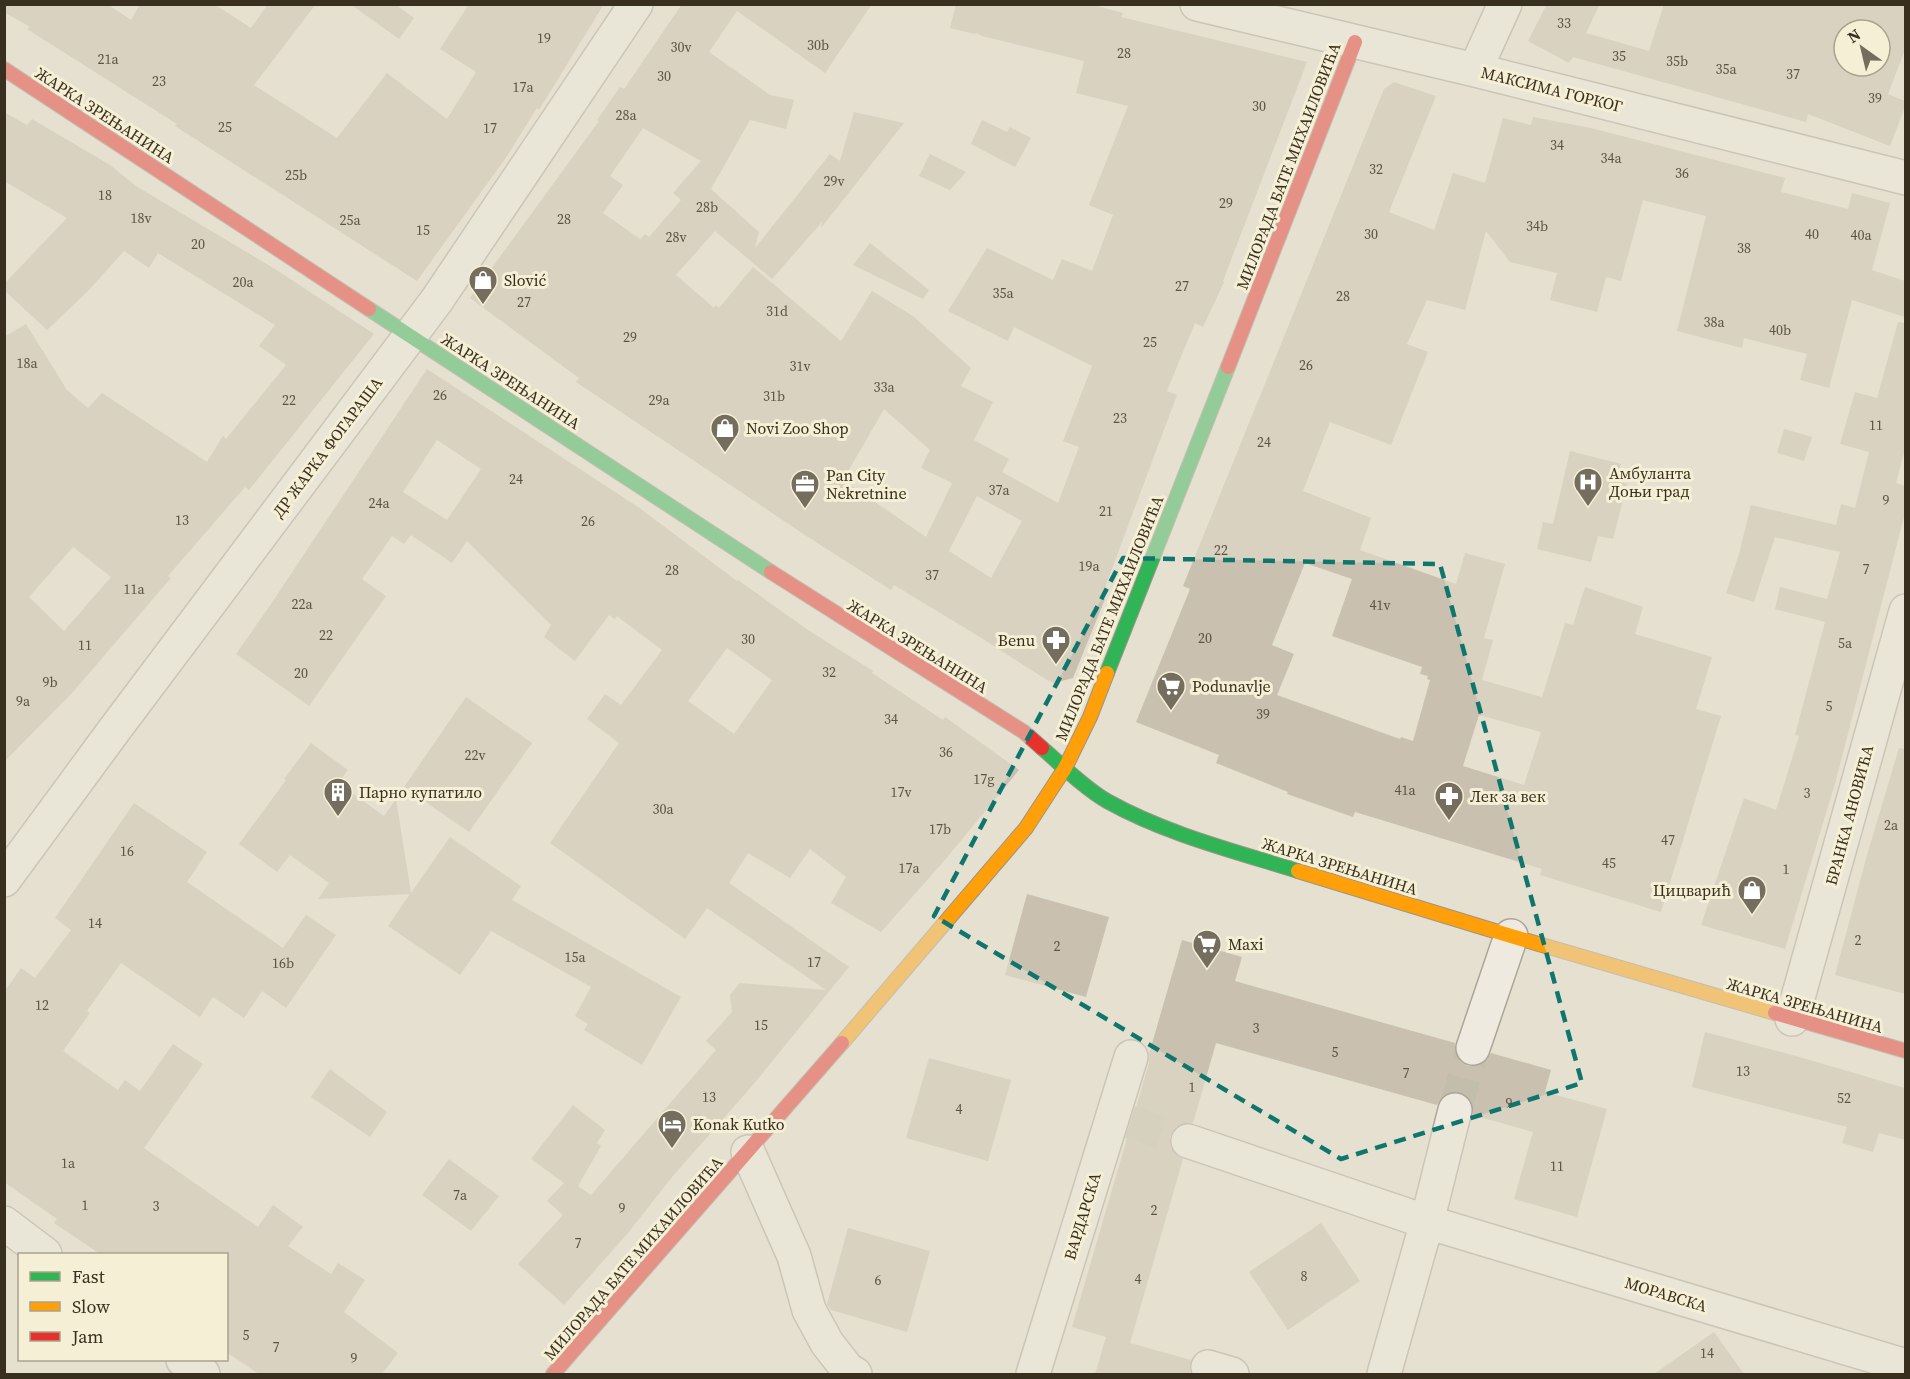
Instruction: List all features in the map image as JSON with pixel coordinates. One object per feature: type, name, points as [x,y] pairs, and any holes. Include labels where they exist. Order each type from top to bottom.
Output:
[{"type":"street","name":"ДР ЖАРКА ФОГАРАША","points":[[4,880],[411,336],[636,4]]},
{"type":"street","name":"МАКСИМА ГОРКОГ","points":[[1197,4],[1475,69],[1905,178]]},
{"type":"street","points":[[1475,69],[1505,4]]},
{"type":"street","name":"МИЛОРАДА БАТЕ МИХАИЛОВИЋА","points":[[553,1374],[748,1152],[1026,828],[1065,768],[1090,717],[1354,42]]},
{"type":"street","name":"ЖАРКА ЗРЕЊАНИНА","points":[[4,69],[783,580],[1024,732],[1084,786],[1105,800],[1135,815],[1199,840],[1511,936],[1905,1051]]},
{"type":"street","name":"БРАНКА АНОВИЋА","points":[[1792,1019],[1905,611]]},
{"type":"street","points":[[1473,1048],[1511,936]]},
{"type":"street","name":"ВАРДАРСКА","points":[[1033,1374],[1121,1119],[1131,1057]]},
{"type":"street","points":[[1384,1374],[1427,1222],[1455,1110]]},
{"type":"street","name":"МОРАВСКА","points":[[1188,1141],[1427,1222],[1905,1366]]},
{"type":"street","points":[[748,1152],[794,1256],[809,1310],[827,1343],[848,1370],[855,1374]]},
{"type":"street","points":[[4,1223],[44,1253]]},
{"type":"street","points":[[186,1361],[203,1374]]},
{"type":"highlighted area","points":[[1123,558],[1440,564],[1582,1083],[1341,1159],[934,916]]},
{"type":"building","points":[[4,4],[107,4],[131,20],[140,4],[214,4],[251,28],[268,4],[316,4],[254,85],[337,138],[387,73],[447,119],[476,72],[440,49],[469,4],[604,4],[539,110],[537,108],[505,159],[417,281],[27,29],[30,27],[4,12]]},
{"type":"building","points":[[350,4],[395,4],[414,18],[399,39]]},
{"type":"building","points":[[682,4],[872,4],[825,73],[737,11],[709,52],[770,95],[794,100],[786,129],[750,120],[711,189],[759,232],[755,248],[830,154],[840,161],[854,112],[904,123],[821,228],[822,222],[772,279],[715,231],[676,275],[714,308],[716,305],[719,308],[753,267],[841,341],[872,291],[913,316],[971,368],[961,386],[993,402],[974,440],[1009,459],[1002,472],[1058,503],[1079,447],[1063,441],[1092,366],[1014,327],[1008,341],[948,311],[987,248],[1053,280],[1062,259],[1092,271],[1113,215],[1089,205],[1128,106],[1076,93],[1084,61],[950,28],[956,4],[1090,4],[1123,13],[1121,17],[1307,62],[1224,282],[1203,327],[1195,323],[1167,391],[1177,395],[1101,598],[1105,599],[1073,678],[1054,683],[1047,680],[894,585],[891,590],[576,382],[579,378],[470,298],[599,121],[597,120],[620,87],[624,89]],"holes":[[[643,128],[701,161],[673,193],[681,200],[649,237],[645,234],[640,239],[603,213],[623,185],[610,176]],[[884,409],[930,450],[921,468],[952,483],[926,537],[843,480]],[[977,496],[1022,521],[991,578],[949,551]]]},
{"type":"building","points":[[1547,4],[1600,4],[1586,33],[1649,51],[1664,4],[1905,4],[1905,50],[1888,94],[1905,101],[1905,107],[1890,146],[1808,114],[1806,122],[1573,57],[1569,63],[1528,41]]},
{"type":"building","points":[[1394,82],[1436,96],[1389,212],[1434,230],[1453,173],[1485,183],[1503,118],[1531,125],[1533,117],[1591,128],[1785,178],[1781,192],[1848,209],[1852,193],[1890,203],[1872,270],[1905,281],[1905,317],[1852,300],[1829,388],[1800,380],[1807,354],[1744,338],[1742,348],[1677,331],[1706,216],[1643,200],[1621,281],[1606,277],[1597,312],[1550,300],[1557,273],[1510,262],[1486,231],[1465,310],[1427,300],[1407,344],[1428,352],[1391,445],[1330,422],[1303,491],[1371,518],[1360,550],[1456,584],[1465,553],[1505,564],[1484,638],[1493,640],[1482,680],[1542,697],[1565,623],[1573,625],[1585,587],[1643,607],[1635,634],[1712,657],[1696,709],[1721,716],[1661,912],[1540,875],[1542,869],[1355,812],[1353,817],[1287,794],[1288,792],[1216,763],[1219,755],[1136,722],[1190,589],[1183,586],[1384,89]],"holes":[[[1305,563],[1352,579],[1332,636],[1422,667],[1420,674],[1428,676],[1427,679],[1430,680],[1413,741],[1401,737],[1400,739],[1277,695],[1294,654],[1272,645]],[[1479,715],[1541,732],[1524,785],[1463,766]]]},
{"type":"building","points":[[4,112],[27,125],[32,119],[110,165],[136,186],[275,269],[374,334],[249,490],[245,487],[168,576],[171,578],[73,692],[4,762],[4,337],[26,324],[67,390],[88,408],[102,393],[207,462],[223,436],[226,439],[286,365],[259,346],[275,325],[158,253],[149,268],[124,251],[89,290],[47,330],[4,290],[4,284],[67,218],[4,181]],"holes":[[[73,547],[111,577],[64,631],[29,597]]]},
{"type":"building","points":[[982,120],[1007,132],[1010,127],[1031,138],[1015,167],[971,144]]},
{"type":"building","points":[[930,154],[966,172],[950,190],[919,176]]},
{"type":"building","points":[[870,243],[929,290],[923,299],[853,265]]},
{"type":"building","points":[[1898,322],[1905,323],[1905,449],[1896,483],[1905,486],[1905,513],[1836,780],[1785,949],[1701,925],[1744,798],[1776,810],[1799,736],[1795,735],[1825,622],[1775,609],[1780,587],[1827,599],[1840,552],[1775,537],[1754,602],[1726,593],[1739,554],[1751,505],[1836,525],[1841,504],[1855,508],[1869,452],[1840,444],[1855,392],[1877,398]]},
{"type":"building","points":[[427,369],[638,507],[737,581],[943,720],[945,717],[1019,770],[945,860],[881,932],[831,903],[846,877],[810,849],[790,878],[748,853],[729,883],[849,967],[752,1086],[564,1305],[518,1264],[563,1215],[547,1201],[564,1183],[531,1159],[573,1105],[605,1130],[597,1143],[601,1146],[578,1186],[591,1195],[716,1050],[706,1041],[732,1012],[730,995],[740,983],[826,990],[707,908],[685,939],[550,843],[619,743],[587,719],[605,694],[621,705],[662,650],[617,616],[615,619],[609,615],[575,661],[544,637],[551,625],[467,541],[452,563],[411,535],[404,544],[392,536],[362,579],[386,596],[309,706],[236,654]],"holes":[[[437,440],[481,469],[447,520],[403,492]],[[727,648],[772,680],[734,734],[688,701]]]},
{"type":"building","points":[[1784,429],[1812,437],[1804,461],[1777,453]]},
{"type":"building","points":[[1570,451],[1621,464],[1616,481],[1627,484],[1613,539],[1598,536],[1591,562],[1537,549],[1543,522],[1553,524]]},
{"type":"building","points":[[466,697],[532,743],[469,832],[404,787]]},
{"type":"building","points":[[311,743],[348,770],[338,783],[384,816],[396,799],[411,893],[450,837],[521,886],[512,900],[681,997],[642,1065],[584,1030],[588,1024],[575,1016],[591,987],[491,931],[460,975],[388,926],[410,894],[318,899],[329,883],[290,855],[277,872],[239,844]]},
{"type":"building","points":[[1899,748],[1905,749],[1905,994],[1835,975]]},
{"type":"building","points":[[134,803],[207,852],[187,882],[283,948],[306,915],[336,935],[286,1008],[262,991],[244,1018],[213,997],[200,1017],[121,963],[87,1011],[90,1013],[63,1051],[118,1090],[125,1080],[140,1091],[173,1044],[203,1064],[144,1148],[258,1227],[273,1205],[303,1227],[288,1246],[331,1274],[338,1263],[365,1280],[344,1312],[398,1353],[382,1374],[259,1374],[228,1353],[228,1253],[99,1253],[54,1223],[57,1219],[4,1182],[4,992],[21,968],[35,978],[71,930],[55,918]]},
{"type":"building","points":[[1027,894],[1109,917],[1086,997],[1005,975]]},
{"type":"building","points":[[1182,940],[1242,957],[1235,981],[1455,1043],[1455,1051],[1459,1060],[1468,1066],[1477,1066],[1485,1062],[1491,1053],[1551,1070],[1545,1092],[1607,1109],[1577,1217],[1514,1199],[1533,1132],[1473,1115],[1473,1104],[1460,1092],[1449,1092],[1437,1105],[1216,1043],[1193,1123],[1184,1123],[1176,1127],[1170,1136],[1170,1145],[1174,1153],[1183,1159],[1130,1343],[1191,1360],[1191,1374],[1095,1374],[1106,1337],[1072,1327],[1149,1063],[1149,1054]]},
{"type":"building","points":[[1705,1032],[1905,1088],[1905,1140],[1879,1133],[1873,1152],[1842,1143],[1847,1127],[1692,1087]]},
{"type":"building","points":[[929,1058],[1011,1080],[988,1161],[906,1138]]},
{"type":"building","points":[[330,1069],[387,1112],[370,1137],[311,1097]]},
{"type":"building","points":[[449,1159],[499,1196],[471,1231],[422,1195]]},
{"type":"building","points":[[1321,1223],[1360,1281],[1288,1330],[1249,1272]]},
{"type":"building","points":[[848,1228],[930,1251],[907,1332],[831,1310],[827,1304]]},
{"type":"building","points":[[1714,1332],[1744,1374],[1654,1374]]},
{"type":"tunnel","points":[[1455,1110],[1473,1048]]},
{"type":"tunnel","points":[[1130,1122],[1188,1141]]},
{"type":"traffic: fast","points":[[369,309],[771,572]]},
{"type":"traffic: fast","points":[[1107,673],[1228,367]]},
{"type":"traffic: fast","points":[[1042,748],[1090,789],[1130,813],[1201,841],[1298,871]]},
{"type":"traffic: slow","points":[[842,1043],[1026,828],[1065,768],[1090,717],[1107,673]]},
{"type":"traffic: slow","points":[[1298,871],[1775,1013]]},
{"type":"traffic: jam","points":[[1228,367],[1355,42]]},
{"type":"traffic: jam","points":[[4,69],[369,309]]},
{"type":"traffic: jam","points":[[771,572],[1024,732],[1042,748]]},
{"type":"traffic: jam","points":[[1775,1013],[1906,1051]]},
{"type":"traffic: jam","points":[[553,1374],[842,1043]]},
{"type":"place","name":"Slović","points":[[483,306]]},
{"type":"place","name":"Novi Zoo Shop","points":[[725,454]]},
{"type":"place","name":"Амбуланта Доњи град","points":[[1588,508]]},
{"type":"place","name":"Pan City Nekretnine","points":[[805,510]]},
{"type":"place","name":"Benu","points":[[1056,666]]},
{"type":"place","name":"Podunavlje","points":[[1171,712]]},
{"type":"place","name":"Парно купатило","points":[[338,818]]},
{"type":"place","name":"Лек за век","points":[[1449,822]]},
{"type":"place","name":"Цицварић","points":[[1752,916]]},
{"type":"place","name":"Maxi","points":[[1207,970]]},
{"type":"place","name":"Konak Kutko","points":[[672,1150]]}]
